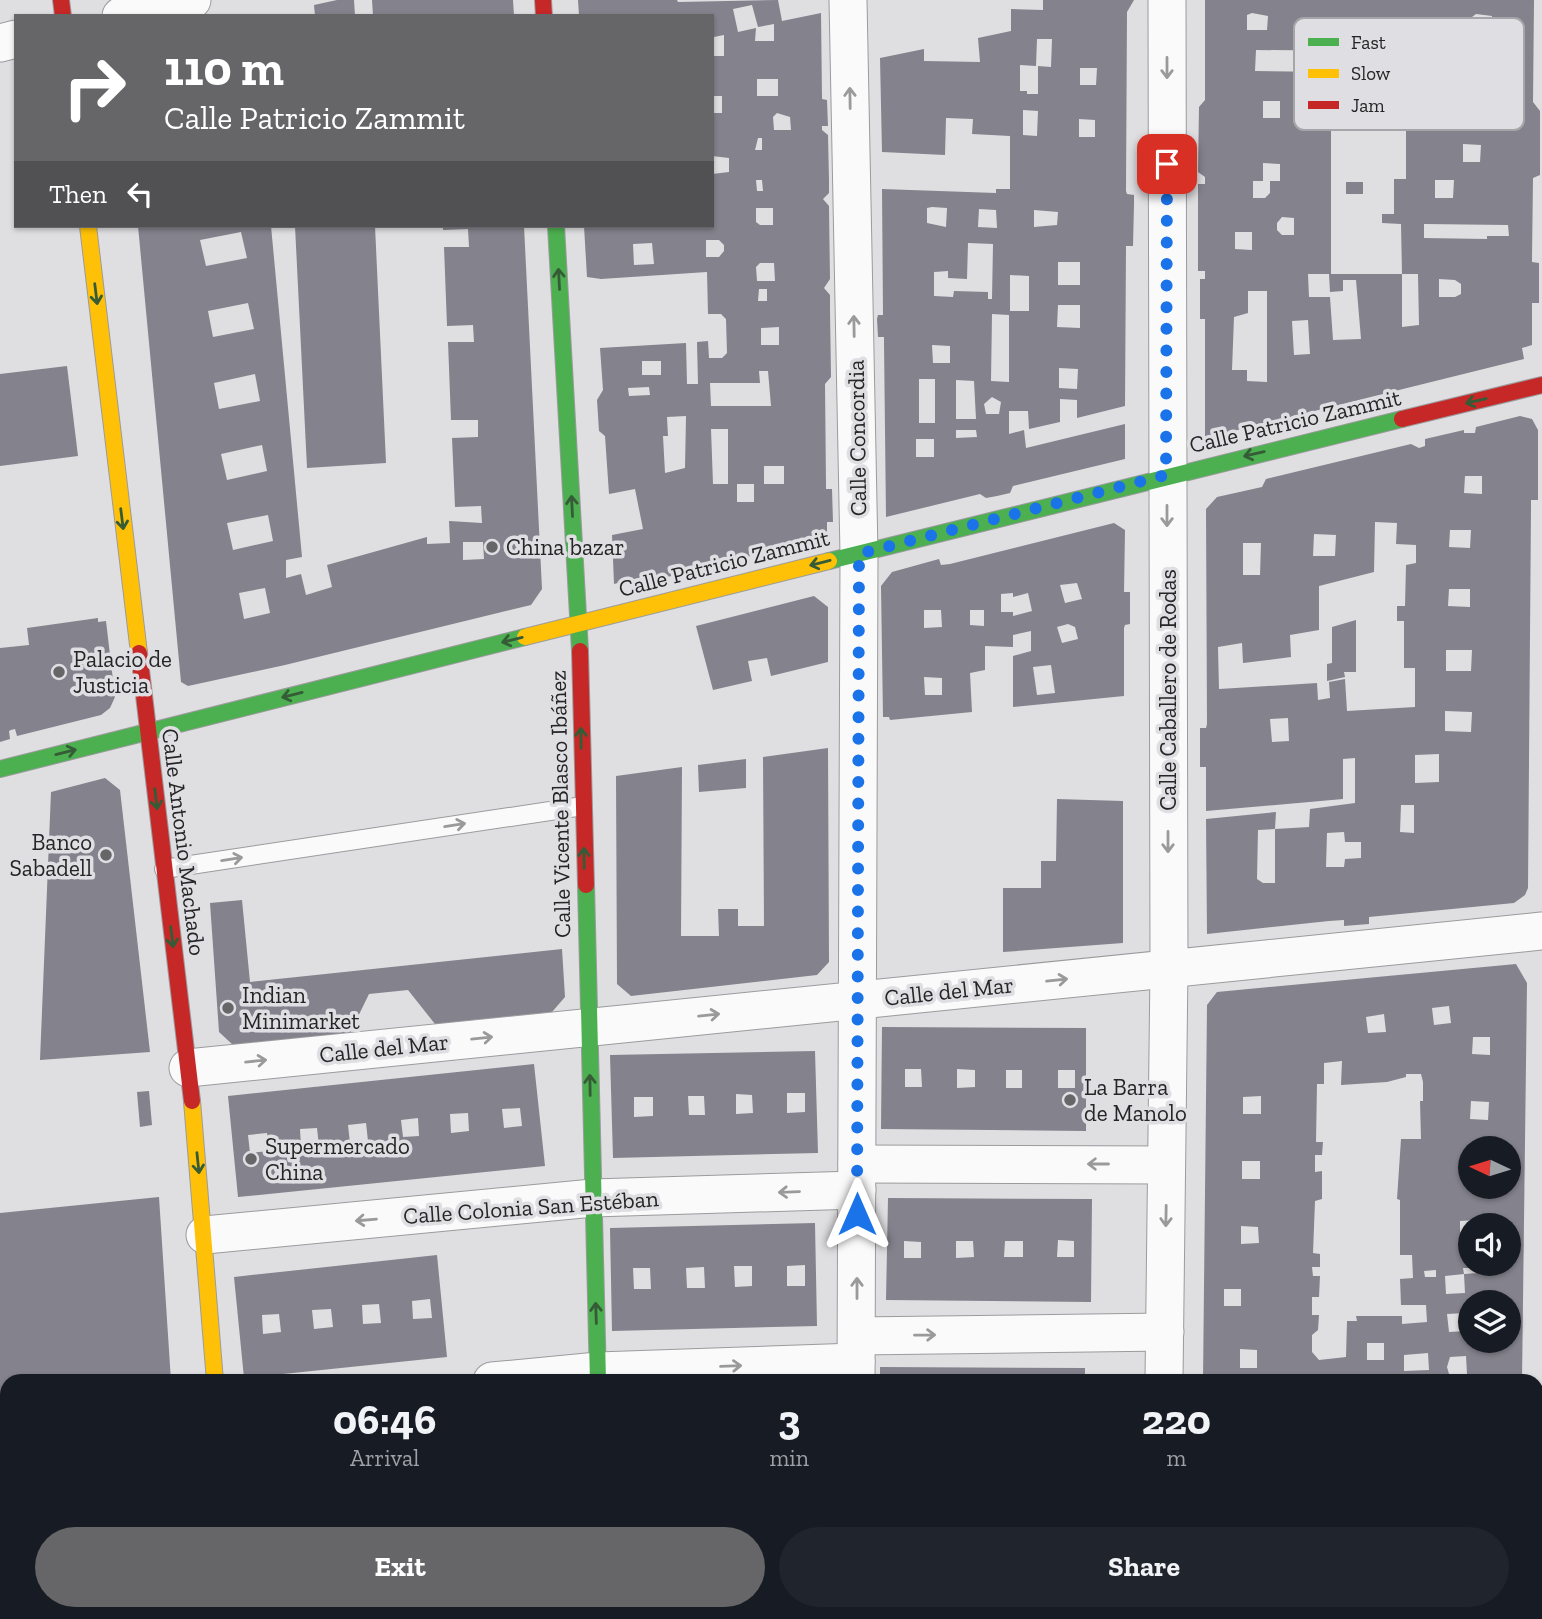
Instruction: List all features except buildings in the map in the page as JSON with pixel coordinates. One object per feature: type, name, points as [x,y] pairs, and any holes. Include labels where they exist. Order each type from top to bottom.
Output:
[{"type":"street","points":[[130,14],[192,0]]},
{"type":"street","name":"Calle Concordia","points":[[848,0],[859,554],[856,1360]]},
{"type":"street","name":"Calle Caballero de Rodas","points":[[1164,1374],[1169,968],[1167,0]]},
{"type":"street","name":"Calle Antonio Machado","points":[[88,228],[188,1068],[205,1235],[215,1374]]},
{"type":"street","name":"Calle Vicente Blasco Ibáñez","points":[[556,228],[579,623],[598,1374]]},
{"type":"street","name":"Calle Patricio Zammit","points":[[0,769],[1166,475],[1542,385]]},
{"type":"street","name":"Calle del Mar","points":[[188,1068],[1542,931]]},
{"type":"street","name":"Calle Colonia San Estéban","points":[[205,1235],[593,1198],[857,1177],[1166,1164]]},
{"type":"street","points":[[630,1374],[856,1360],[1165,1332]]},
{"type":"lane","points":[[164,869],[583,806]]},
{"type":"traffic: fast","points":[[556,228],[580,651]]},
{"type":"traffic: fast","points":[[829,561],[1402,419]]},
{"type":"traffic: fast","points":[[0,769],[525,637]]},
{"type":"traffic: fast","points":[[586,885],[598,1374]]},
{"type":"traffic: slow","points":[[88,228],[139,653]]},
{"type":"traffic: slow","points":[[525,637],[829,561]]},
{"type":"traffic: slow","points":[[192,1101],[214,1374]]},
{"type":"traffic: jam","points":[[61,0],[63,14]]},
{"type":"traffic: jam","points":[[543,0],[544,14]]},
{"type":"traffic: jam","points":[[1402,419],[1542,385]]},
{"type":"traffic: jam","points":[[580,651],[586,885]]},
{"type":"traffic: jam","points":[[139,653],[192,1101]]},
{"type":"place","name":"China bazar","points":[[492,547]]},
{"type":"place","name":"Palacio de Justicia","points":[[59,672]]},
{"type":"place","name":"Banco Sabadell","points":[[106,855]]},
{"type":"place","name":"Indian Minimarket","points":[[228,1008]]},
{"type":"place","name":"La Barra de Manolo","points":[[1070,1100]]},
{"type":"place","name":"Supermercado China","points":[[251,1159]]},
{"type":"route","points":[[857,1214],[859,554],[1166,475],[1167,164]]}]
